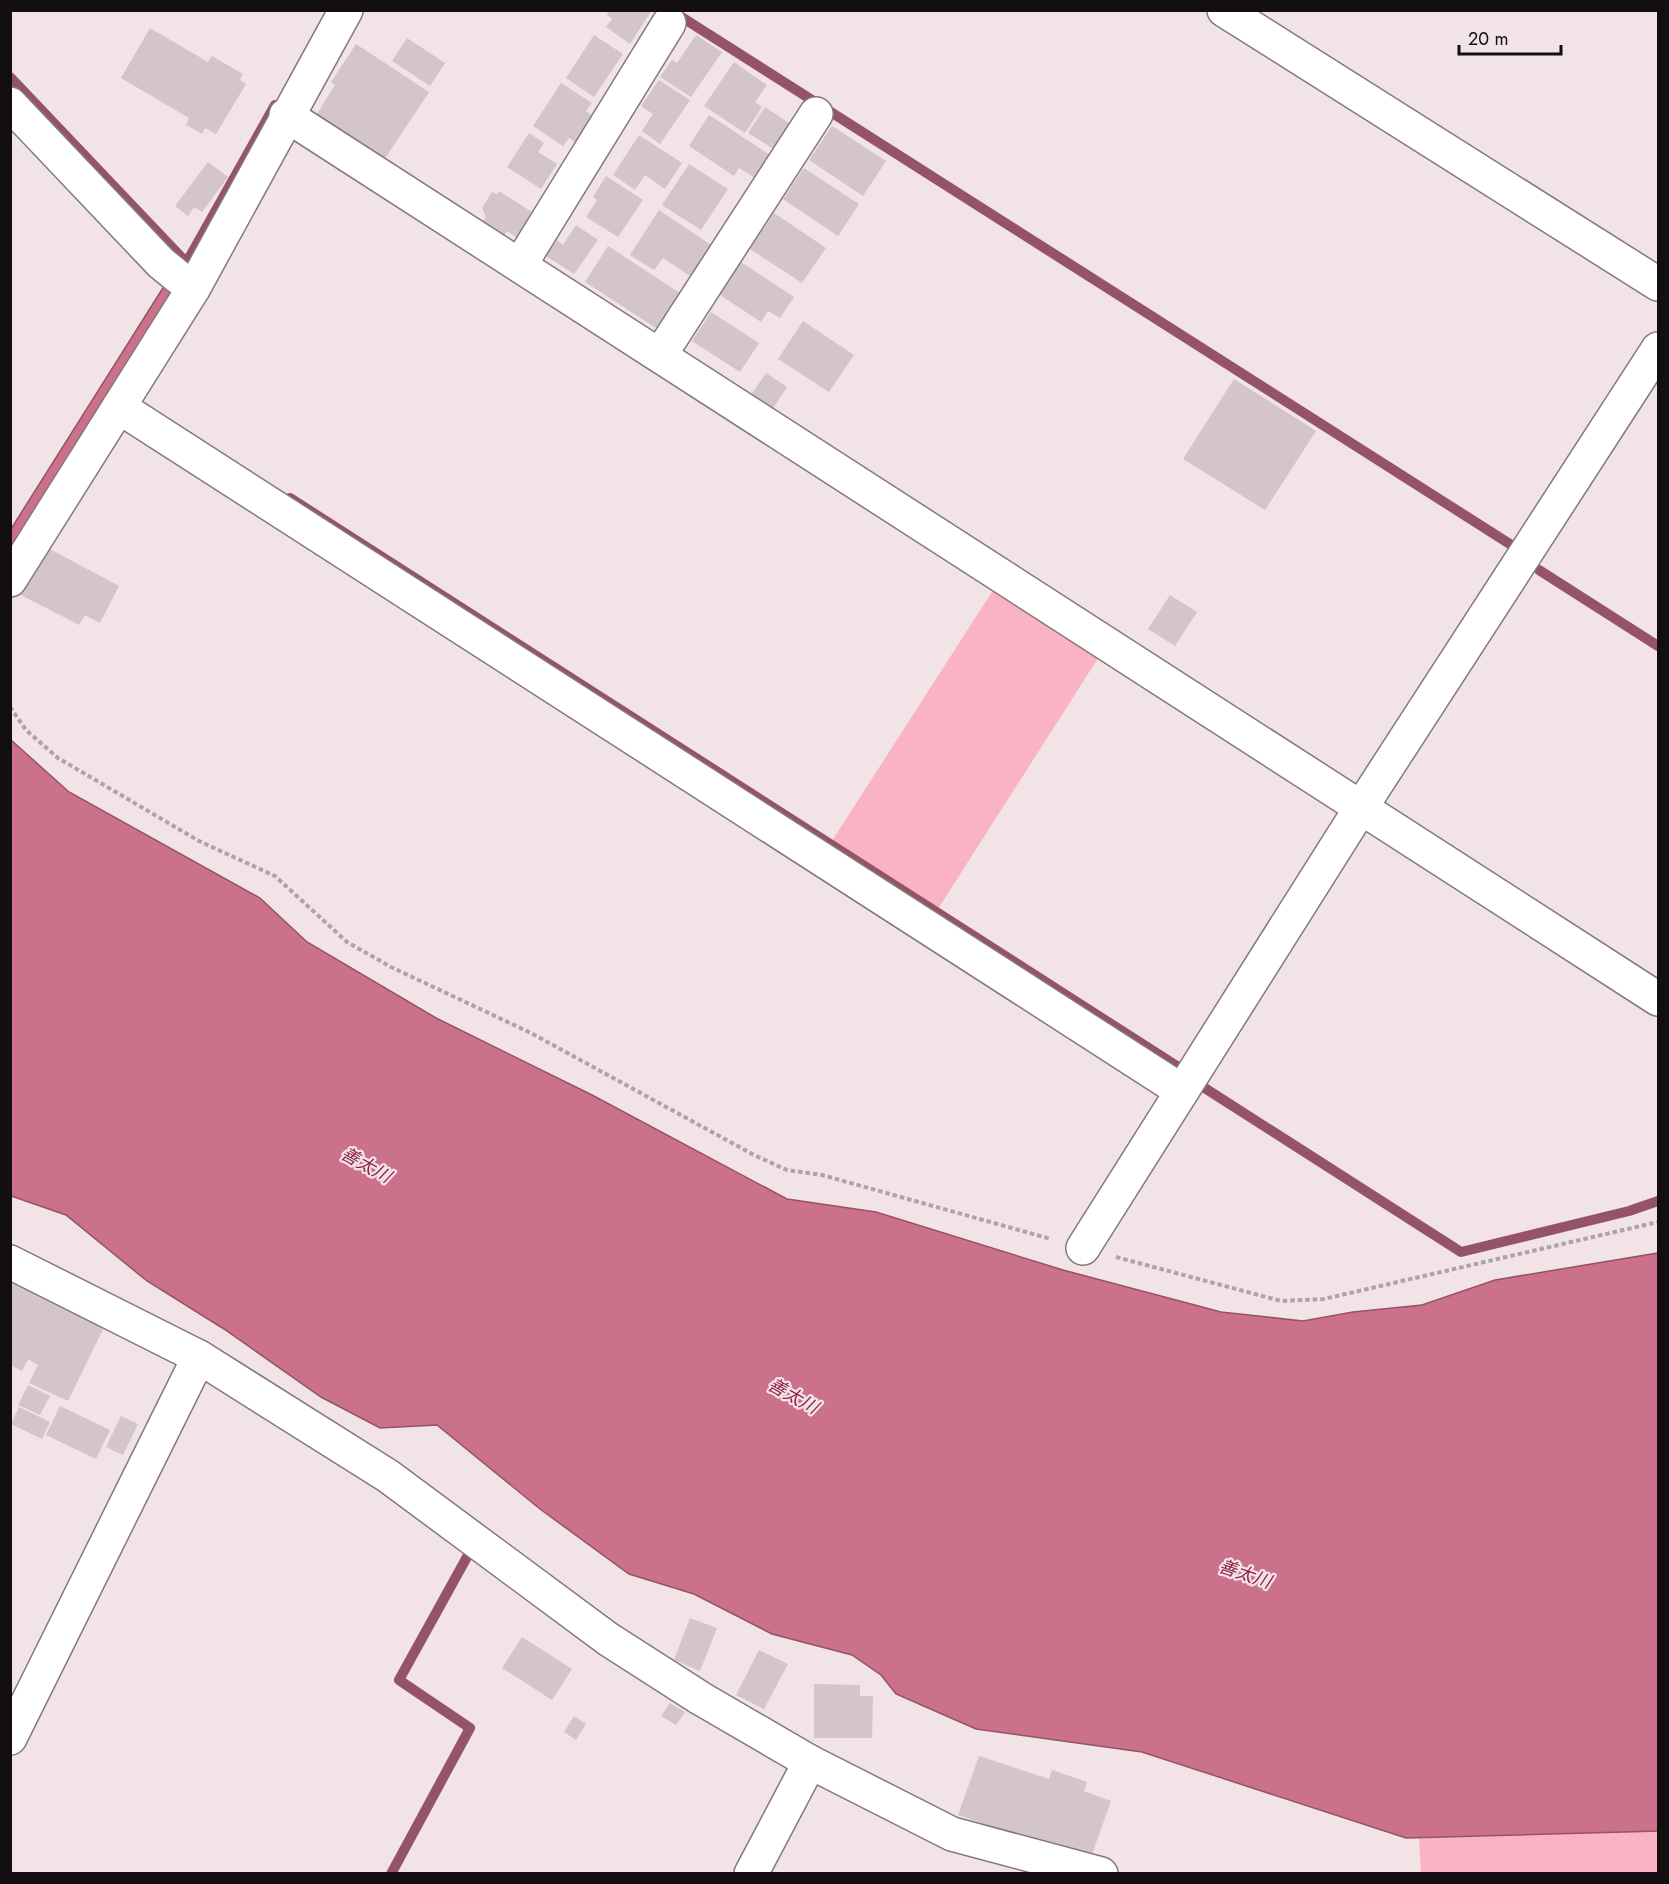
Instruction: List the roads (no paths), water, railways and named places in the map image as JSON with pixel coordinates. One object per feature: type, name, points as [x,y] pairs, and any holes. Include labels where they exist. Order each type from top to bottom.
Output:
[{"type":"street","points":[[10,580],[193,289],[346,10]]},
{"type":"street","points":[[1224,10],[1659,284]]},
{"type":"street","points":[[520,265],[669,23]]},
{"type":"street","points":[[10,104],[161,263],[193,289]]},
{"type":"street","points":[[660,355],[816,114]]},
{"type":"street","points":[[286,116],[1659,999]]},
{"type":"street","points":[[1083,1248],[1362,806],[1659,349]]},
{"type":"street","points":[[119,407],[1182,1091]]},
{"type":"street","points":[[10,1262],[199,1357],[388,1476],[608,1639],[700,1698],[810,1762],[952,1834],[1101,1874]]},
{"type":"street","points":[[10,1737],[199,1357]]},
{"type":"street","points":[[751,1874],[810,1762]]},
{"type":"water","points":[[166,283],[173,292],[11,548],[11,529]]},
{"type":"water","name":"善太川","points":[[11,740],[69,792],[260,898],[307,942],[436,1018],[592,1095],[787,1199],[876,1212],[1063,1270],[1221,1312],[1303,1321],[1353,1312],[1422,1305],[1495,1280],[1658,1253],[1658,1831],[1406,1838],[1142,1752],[976,1729],[896,1694],[881,1675],[852,1655],[772,1634],[694,1594],[629,1574],[540,1509],[437,1425],[380,1428],[321,1397],[224,1329],[147,1281],[66,1215],[11,1196]]},
{"type":"waterway","points":[[672,11],[1513,546]]},
{"type":"waterway","points":[[10,77],[182,258],[188,260],[275,105]]},
{"type":"waterway","points":[[290,498],[1183,1070]]},
{"type":"waterway","points":[[1539,570],[1658,646]]},
{"type":"waterway","points":[[1200,1085],[1461,1252],[1629,1211],[1658,1201]]},
{"type":"waterway","points":[[391,1874],[470,1728],[399,1680],[467,1557]]}]
